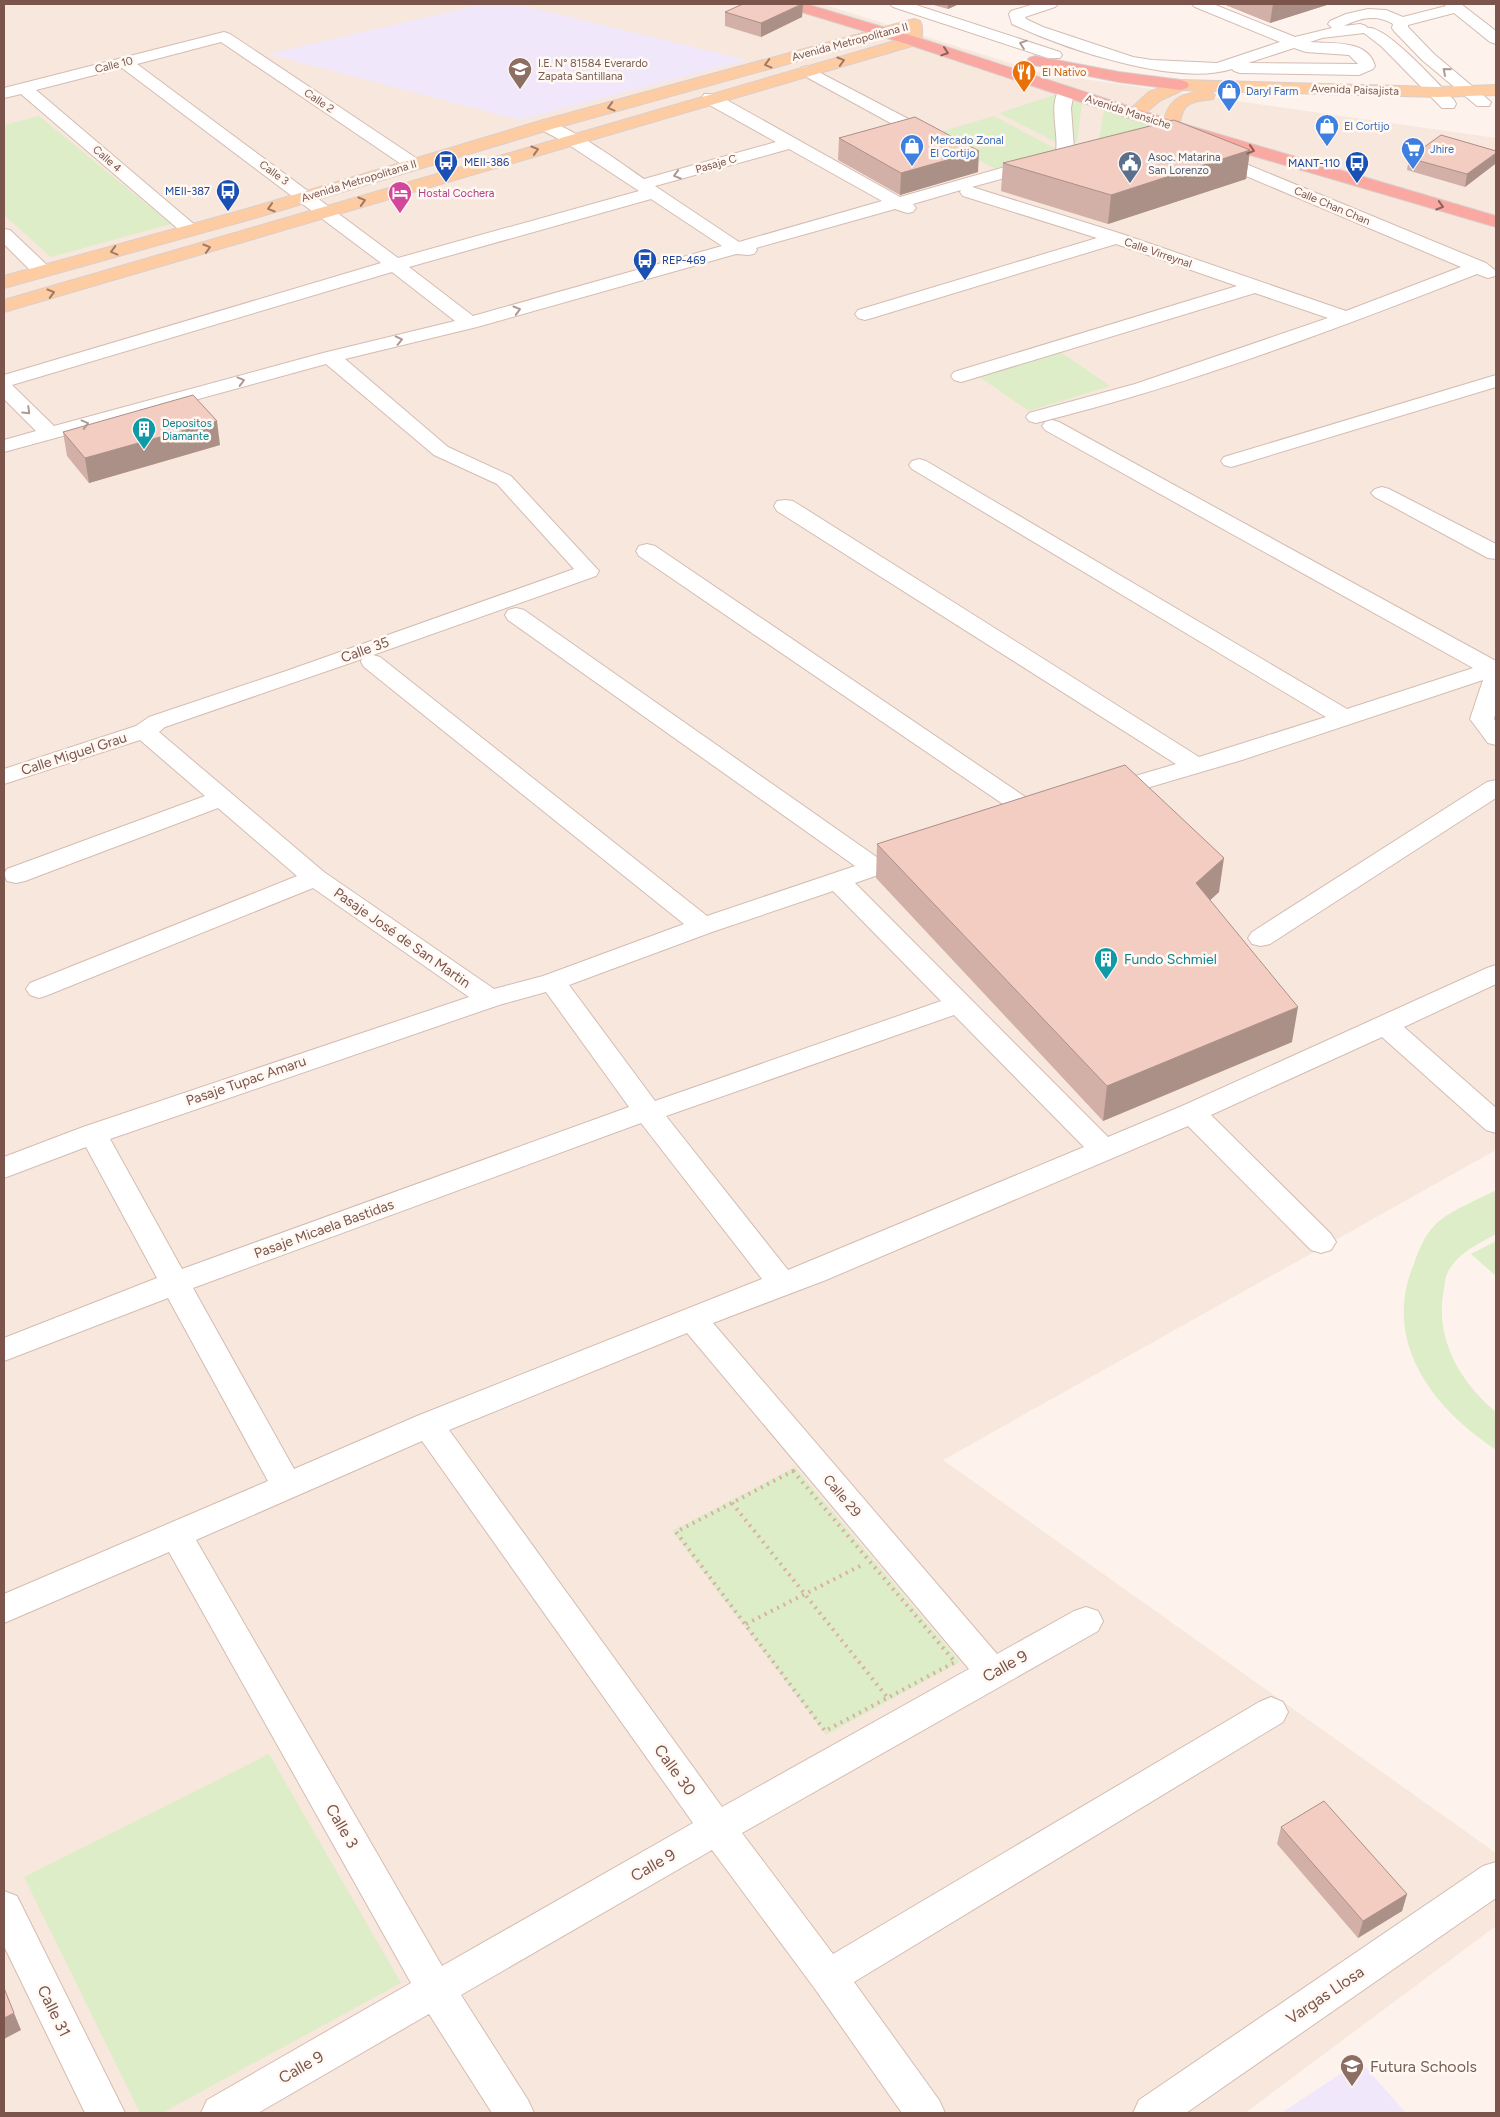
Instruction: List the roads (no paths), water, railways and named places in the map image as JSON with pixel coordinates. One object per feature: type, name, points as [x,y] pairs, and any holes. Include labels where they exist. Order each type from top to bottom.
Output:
[{"type":"highway","name":"Avenida Mansiche","points":[[790,4],[889,17],[912,41],[1133,114],[1168,129],[1496,222]]},
{"type":"highway","name":"Avenida Mansiche","points":[[914,24],[1035,61],[1147,102],[1168,129],[1432,188],[1496,206]]},
{"type":"highway","points":[[1035,61],[1119,77],[1182,85]]},
{"type":"highway","points":[[1414,199],[1432,188]]},
{"type":"main road","name":"Avenida Metropolitana II","points":[[4,282],[306,197],[546,125],[889,17],[914,24],[912,41],[710,98],[4,306]]},
{"type":"main road","name":"Avenida Paisajista","points":[[1133,114],[1155,96],[1182,85],[1490,102]]},
{"type":"main road","name":"Avenida Paisajista","points":[[1168,129],[1182,102],[1205,95],[1443,98],[1468,91],[1496,90]]},
{"type":"street","points":[[1050,4],[1017,14],[1018,21],[1037,30],[1130,61],[1186,68],[1359,70],[1367,66],[1366,62],[1353,50],[1306,47],[1200,4]]},
{"type":"street","points":[[1362,26],[1369,13],[1385,15],[1425,4]]},
{"type":"street","points":[[1218,68],[1320,34],[1362,26],[1393,31],[1401,25],[1455,6],[1496,40]]},
{"type":"street","points":[[1385,15],[1401,25],[1418,47],[1468,91],[1490,102]]},
{"type":"street","points":[[889,17],[1119,77]]},
{"type":"street","points":[[1362,26],[1387,43],[1443,98]]},
{"type":"street","name":"Calle 10","points":[[4,93],[224,37]]},
{"type":"street","name":"Calle 2","points":[[224,37],[413,164]]},
{"type":"street","name":"Calle 3","points":[[124,62],[326,212],[470,323]]},
{"type":"street","points":[[807,71],[947,147]]},
{"type":"street","name":"Calle 4","points":[[24,88],[190,230]]},
{"type":"street","points":[[4,446],[330,357],[470,323],[738,249],[756,251],[1053,158],[1063,154],[1065,148],[1063,108],[1066,92]]},
{"type":"street","points":[[710,98],[903,206],[969,192],[1073,163]]},
{"type":"street","points":[[546,125],[572,139],[738,249]]},
{"type":"street","points":[[887,136],[913,129]]},
{"type":"street","name":"Calle Chan Chan","points":[[1168,129],[1488,271]]},
{"type":"street","name":"Pasaje C","points":[[4,381],[395,265],[792,143]]},
{"type":"street","points":[[817,157],[834,152]]},
{"type":"street","points":[[981,165],[998,174]]},
{"type":"street","name":"Calle Virreynal","points":[[969,192],[1116,238],[1346,318]]},
{"type":"street","points":[[4,234],[42,271]]},
{"type":"street","points":[[865,314],[1116,238]]},
{"type":"street","points":[[1488,271],[1044,422],[1495,671]]},
{"type":"street","points":[[962,376],[1257,286]]},
{"type":"street","name":"Calle 35","points":[[144,731],[156,722],[296,675],[588,571],[504,480],[441,451],[330,357]]},
{"type":"street","points":[[1231,461],[1496,381]]},
{"type":"street","points":[[4,388],[50,433]]},
{"type":"street","points":[[920,465],[1345,718]]},
{"type":"street","points":[[1382,492],[1496,553]]},
{"type":"street","points":[[785,506],[1196,766]]},
{"type":"street","points":[[647,551],[1044,811],[1006,823]]},
{"type":"street","points":[[516,615],[875,868]]},
{"type":"street","points":[[372,662],[703,926]]},
{"type":"street","points":[[1082,800],[1196,766],[1495,671]]},
{"type":"street","points":[[1495,671],[1482,719],[1496,738]]},
{"type":"street","name":"Calle Miguel Grau","points":[[4,777],[144,731]]},
{"type":"street","name":"Pasaje José de San Martin","points":[[144,731],[315,878],[490,998]]},
{"type":"street","points":[[1261,938],[1496,787]]},
{"type":"street","points":[[16,876],[221,798]]},
{"type":"street","points":[[490,998],[552,982],[703,926],[932,849]]},
{"type":"street","points":[[39,989],[315,878]]},
{"type":"street","points":[[837,880],[1103,1150]]},
{"type":"street","points":[[4,1609],[428,1425],[782,1283],[816,1272],[1192,1113],[1496,974]]},
{"type":"street","points":[[552,982],[656,1109],[726,1215],[782,1283]]},
{"type":"street","name":"Pasaje Tupac Amaru","points":[[4,1168],[92,1134],[490,998]]},
{"type":"street","name":"Pasaje Micaela Bastidas","points":[[4,1350],[175,1283],[656,1109],[959,1004]]},
{"type":"street","points":[[1385,1025],[1496,1124]]},
{"type":"street","points":[[1192,1113],[1321,1242]]},
{"type":"street","points":[[92,1134],[287,1486]]},
{"type":"street","name":"Calle 29","points":[[692,1319],[993,1673]]},
{"type":"street","name":"Calle 30","points":[[428,1425],[717,1828],[828,1977],[925,2113]]},
{"type":"street","name":"Calle 3","points":[[176,1535],[435,1989],[514,2113]]},
{"type":"street","name":"Calle 9","points":[[221,2113],[717,1828],[1086,1621]]},
{"type":"street","points":[[828,1977],[1271,1712]]},
{"type":"street","name":"Vargas Llosa","points":[[1153,2113],[1496,1878]]},
{"type":"street","name":"Calle 31","points":[[4,1908],[105,2113]]},
{"type":"place","name":"I.E. N° 81584 Everardo Zapata Santillana","points":[[520,90]]},
{"type":"place","name":"El Nativo","points":[[1024,93]]},
{"type":"place","name":"Daryl Farm","points":[[1229,112]]},
{"type":"place","name":"El Cortijo","points":[[1327,147]]},
{"type":"place","name":"Mercado Zonal El Cortijo","points":[[912,167]]},
{"type":"place","name":"Jhire","points":[[1413,170]]},
{"type":"place","name":"MEII-386","points":[[446,183]]},
{"type":"place","name":"Asoc. Matarina San Lorenzo","points":[[1130,184]]},
{"type":"place","name":"MANT-110","points":[[1357,184]]},
{"type":"place","name":"MEII-387","points":[[228,212]]},
{"type":"place","name":"Hostal Cochera","points":[[400,214]]},
{"type":"place","name":"REP-469","points":[[645,281]]},
{"type":"place","name":"Depositos Diamante","points":[[144,450]]},
{"type":"place","name":"Fundo Schmiel","points":[[1106,980]]},
{"type":"place","name":"Futura Schools","points":[[1352,2087]]}]
